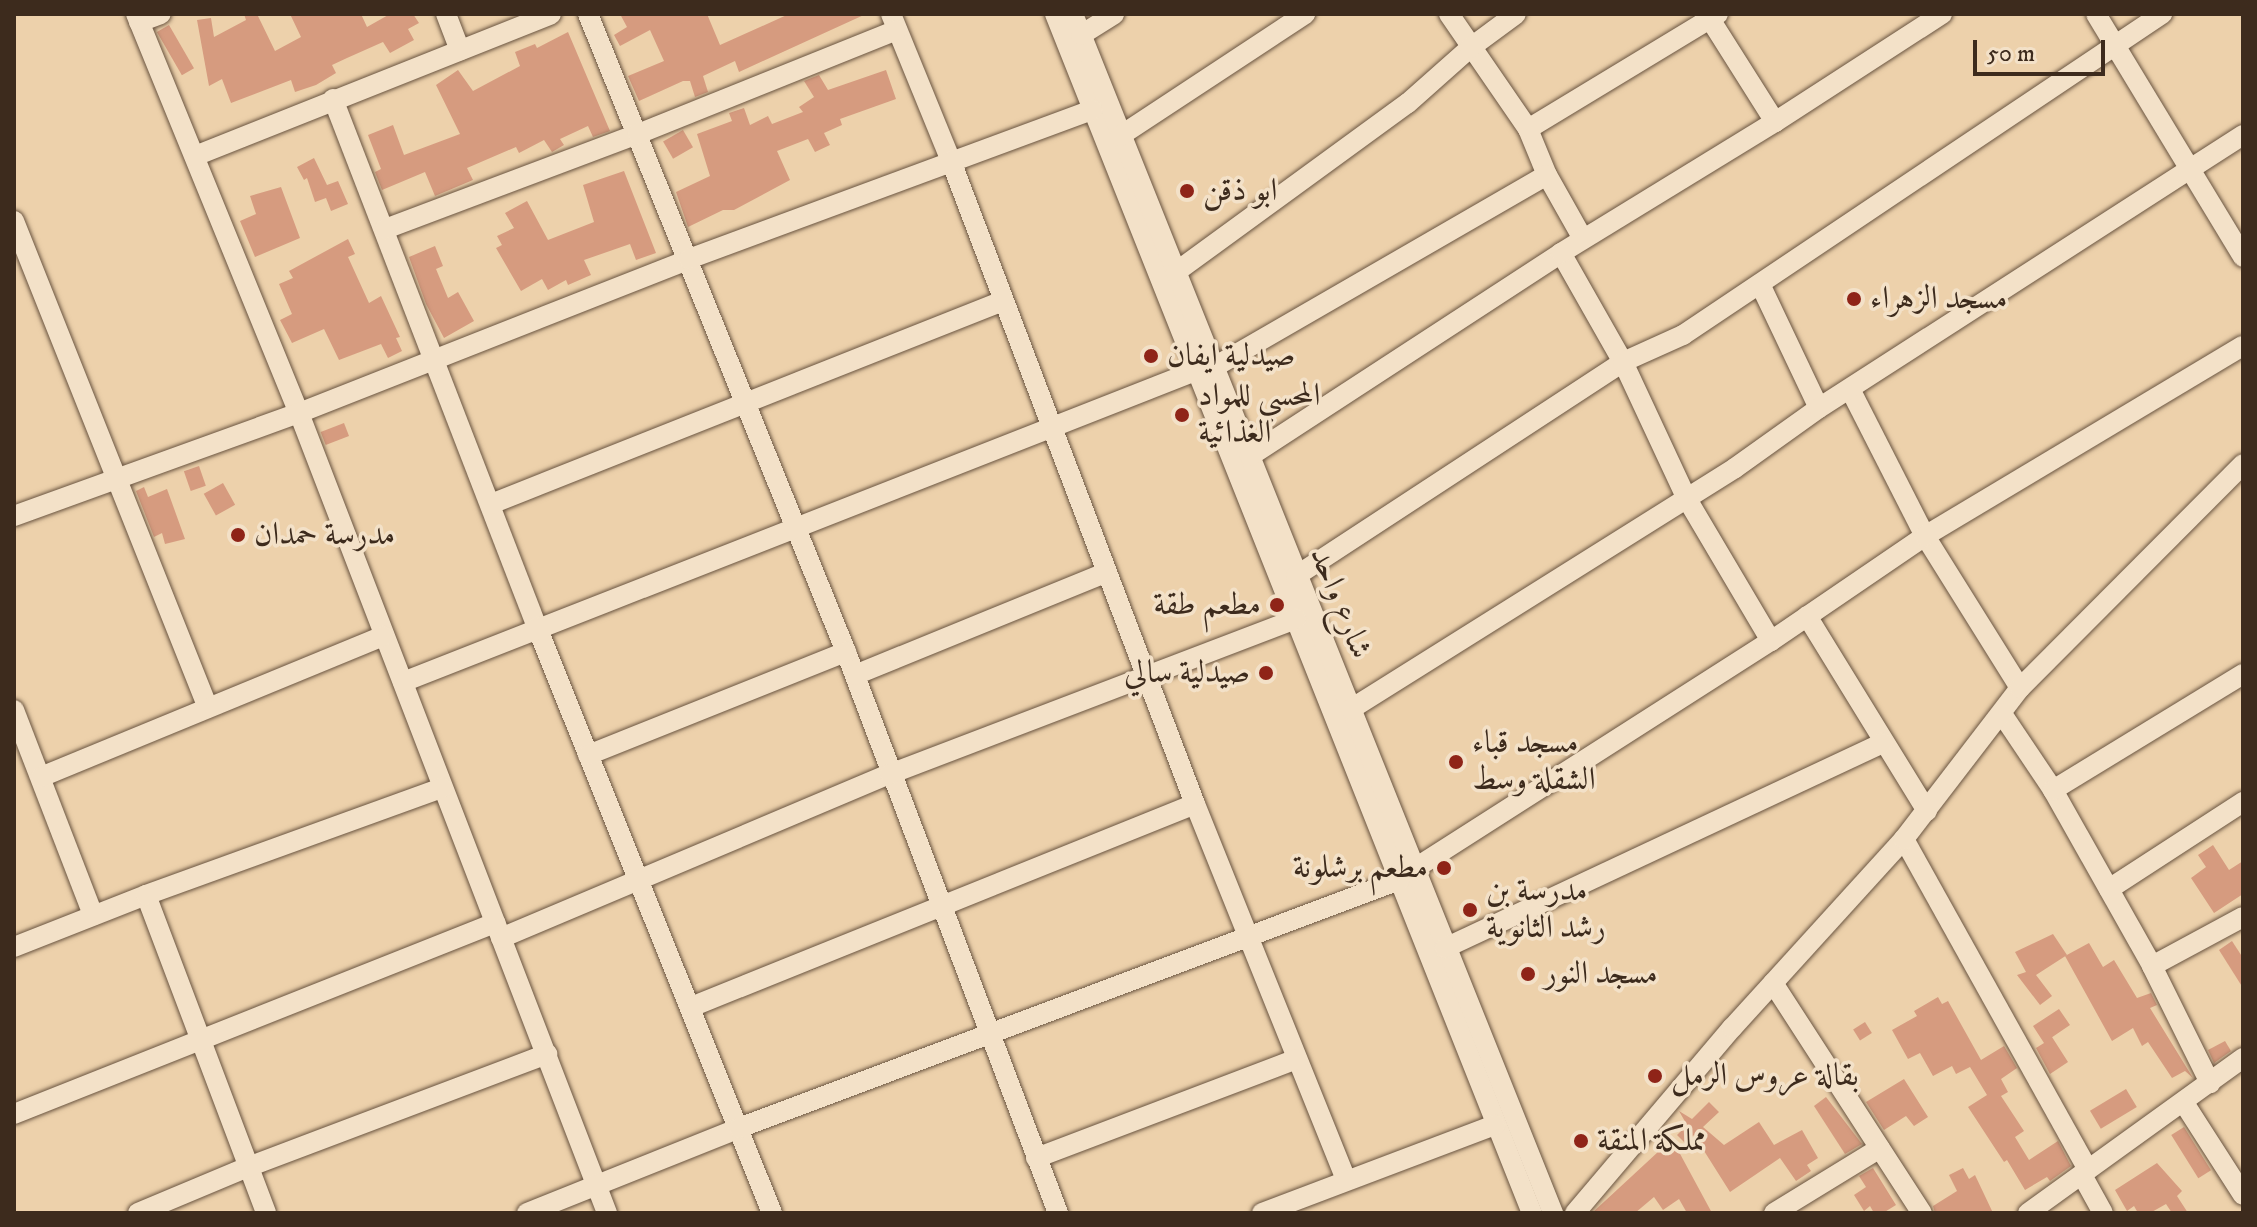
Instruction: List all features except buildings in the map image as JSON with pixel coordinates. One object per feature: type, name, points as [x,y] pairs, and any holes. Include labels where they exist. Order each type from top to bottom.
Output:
[{"type":"street","points":[[161,14],[138,18],[299,413],[607,1213]]},
{"type":"street","points":[[446,14],[460,50]]},
{"type":"street","points":[[195,156],[551,14]]},
{"type":"street","points":[[588,14],[846,652],[1058,1213]]},
{"type":"street","name":"شارع واحد","points":[[1055,14],[1092,110],[1147,226],[1207,368],[1250,456],[1351,709],[1362,766]]},
{"type":"street","name":"شارع واحد","points":[[1073,14],[1120,136],[1147,226],[1176,272],[1296,619],[1407,874],[1495,1125],[1532,1213]]},
{"type":"street","points":[[1081,35],[1114,14]]},
{"type":"street","points":[[1120,136],[1305,14]]},
{"type":"street","points":[[1449,14],[1528,129],[1547,175],[1583,239]]},
{"type":"street","points":[[1176,272],[1408,103],[1470,48],[1516,14]]},
{"type":"street","points":[[1250,456],[1561,253],[1775,122],[1942,14]]},
{"type":"street","points":[[2096,14],[2188,171],[2243,257]]},
{"type":"street","points":[[1296,576],[1623,362],[1683,335],[2162,14]]},
{"type":"street","points":[[1528,129],[1714,17],[1775,122]]},
{"type":"street","points":[[385,229],[638,134],[894,22],[951,161],[1195,804],[1250,934],[1346,1180]]},
{"type":"street","points":[[333,99],[537,627],[772,1213]]},
{"type":"street","points":[[14,516],[116,482],[689,259],[1092,110]]},
{"type":"street","points":[[1351,709],[1687,499],[1819,408],[2243,135]]},
{"type":"street","points":[[403,682],[537,627],[797,530],[1207,368],[1547,175]]},
{"type":"street","points":[[14,221],[208,708]]},
{"type":"street","points":[[1561,253],[1623,362],[1687,499],[1771,641]]},
{"type":"street","points":[[1760,284],[1819,408]]},
{"type":"street","points":[[491,504],[1003,301]]},
{"type":"street","points":[[527,1213],[739,1128],[1407,874],[1771,641],[1925,536],[2243,346]]},
{"type":"street","points":[[1850,389],[1925,536],[2020,688]]},
{"type":"street","points":[[1575,1213],[1773,983],[1904,839],[2020,688],[2243,464]]},
{"type":"street","points":[[855,675],[1107,572]]},
{"type":"street","points":[[1807,616],[1882,743],[1927,811]]},
{"type":"street","points":[[14,1114],[498,930],[640,882],[890,774],[1296,619]]},
{"type":"street","points":[[41,777],[383,636]]},
{"type":"street","points":[[588,755],[846,652]]},
{"type":"street","points":[[2053,790],[2243,674]]},
{"type":"street","points":[[14,710],[93,915]]},
{"type":"street","points":[[2002,714],[2053,790],[2109,889],[2152,966],[2210,1083]]},
{"type":"street","points":[[1445,948],[1882,743]]},
{"type":"street","points":[[14,947],[146,895],[442,788]]},
{"type":"street","points":[[2109,889],[2243,802]]},
{"type":"street","points":[[691,1007],[1195,804]]},
{"type":"street","points":[[1904,839],[2085,1172],[2103,1213]]},
{"type":"street","name":"شارع واحد","points":[[1407,874],[1445,948],[1553,1213]]},
{"type":"street","points":[[146,895],[266,1213]]},
{"type":"street","points":[[2152,966],[2243,917]]},
{"type":"street","points":[[1773,983],[1922,1213]]},
{"type":"street","points":[[138,1213],[248,1167],[547,1054]]},
{"type":"street","points":[[2028,1213],[2243,1058]]},
{"type":"street","points":[[1036,1158],[1297,1059]]},
{"type":"street","points":[[2184,1103],[2243,1195]]},
{"type":"street","points":[[1262,1213],[1495,1125]]},
{"type":"street","points":[[1774,1213],[1880,1148]]},
{"type":"place","name":"ابو ذقن","points":[[1187,191]]},
{"type":"place","name":"مسجد الزهراء","points":[[1854,299]]},
{"type":"place","name":"صيدلية ايفان","points":[[1151,356]]},
{"type":"place","name":"المحسي للمواد الغذائية","points":[[1182,415]]},
{"type":"place","name":"مدرسة حمدان","points":[[238,535]]},
{"type":"place","name":"مطعم طقة","points":[[1277,605]]},
{"type":"place","name":"صيدلية سالي","points":[[1266,673]]},
{"type":"place","name":"مسجد قباء الشقلة وسط","points":[[1456,762]]},
{"type":"place","name":"مطعم برشلونة","points":[[1444,868]]},
{"type":"place","name":"مدرسة بن رشد الثانوية","points":[[1470,910]]},
{"type":"place","name":"مسجد النور","points":[[1528,974]]},
{"type":"place","name":"بقالة عروس الرمل","points":[[1655,1076]]},
{"type":"place","name":"مملكة المنقة","points":[[1581,1141]]}]
